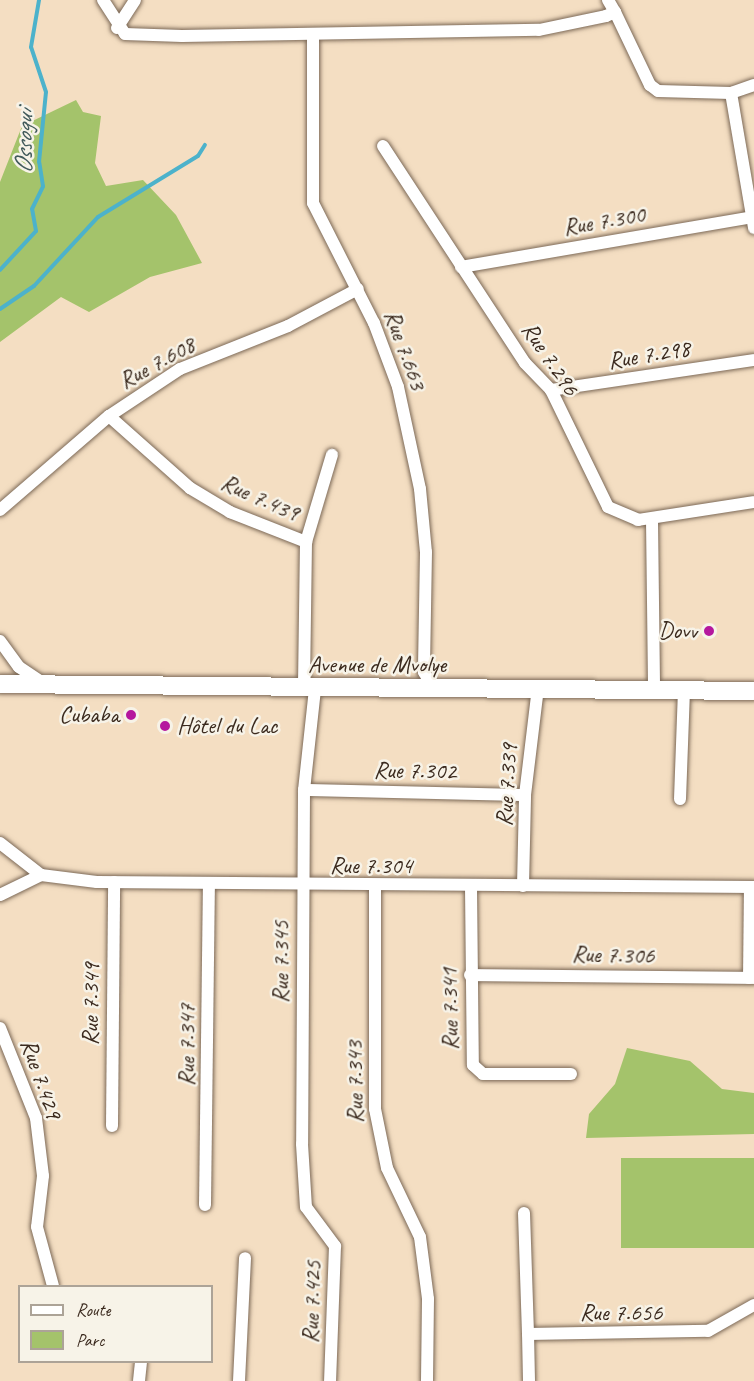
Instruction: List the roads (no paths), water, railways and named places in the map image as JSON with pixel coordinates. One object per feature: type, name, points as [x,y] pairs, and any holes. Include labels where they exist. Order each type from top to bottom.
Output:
[{"type":"main road","name":"Avenue de Mvolye","points":[[0,684],[41,682],[315,689],[538,687],[754,691]]},
{"type":"street","points":[[103,0],[117,28],[125,34],[182,36],[539,30],[615,12]]},
{"type":"street","points":[[117,28],[135,0]]},
{"type":"street","points":[[608,0],[650,85],[658,91],[731,93],[754,86]]},
{"type":"street","name":"Rue 7.663","points":[[313,34],[314,203],[390,358],[420,489],[426,552],[424,672],[434,689]]},
{"type":"street","points":[[731,93],[753,221]]},
{"type":"street","name":"Rue 7.296","points":[[383,146],[525,363],[550,390],[608,507],[621,516],[652,520],[754,502]]},
{"type":"street","name":"Rue 7.300","points":[[461,267],[753,221]]},
{"type":"street","name":"Rue 7.608","points":[[0,510],[109,416],[180,369],[288,326],[358,289]]},
{"type":"street","name":"Rue 7.298","points":[[550,390],[754,360]]},
{"type":"street","name":"Rue 7.439","points":[[109,416],[190,488],[230,512],[306,542],[304,680],[315,689]]},
{"type":"street","points":[[306,542],[332,455]]},
{"type":"street","points":[[652,520],[654,688]]},
{"type":"street","points":[[0,641],[19,667],[41,682]]},
{"type":"street","name":"Rue 7.339","points":[[523,886],[525,795],[538,687]]},
{"type":"street","name":"Rue 7.345","points":[[315,689],[304,790],[302,1144],[306,1207],[321,1231]]},
{"type":"street","points":[[680,799],[684,689]]},
{"type":"street","name":"Rue 7.302","points":[[304,790],[525,795]]},
{"type":"street","points":[[0,843],[41,875],[0,896]]},
{"type":"street","name":"Rue 7.304","points":[[41,875],[114,882],[303,886],[752,887]]},
{"type":"street","name":"Rue 7.349","points":[[112,1126],[114,882]]},
{"type":"street","name":"Rue 7.347","points":[[205,1205],[209,884]]},
{"type":"street","name":"Rue 7.341","points":[[471,886],[470,975],[473,1065],[483,1074],[571,1074]]},
{"type":"street","name":"Rue 7.343","points":[[375,887],[379,1143],[420,1238],[425,1266],[427,1381]]},
{"type":"street","points":[[751,978],[752,887]]},
{"type":"street","name":"Rue 7.306","points":[[470,975],[751,978]]},
{"type":"street","name":"Rue 7.429","points":[[0,1028],[36,1118],[43,1176],[37,1227],[52,1285]]},
{"type":"street","points":[[524,1213],[529,1381]]},
{"type":"street","name":"Rue 7.425","points":[[321,1231],[335,1246],[330,1381]]},
{"type":"street","points":[[239,1381],[245,1258]]},
{"type":"street","name":"Rue 7.656","points":[[528,1334],[708,1331],[754,1305]]},
{"type":"street","points":[[140,1381],[141,1363]]},
{"type":"waterway","name":"Ossogui","points":[[0,270],[36,231],[32,209],[43,186],[39,162],[46,92],[31,47],[39,0]]},
{"type":"waterway","points":[[0,309],[34,286],[98,217],[198,156],[205,145]]},
{"type":"place","name":"Dovv","points":[[709,631]]},
{"type":"place","name":"Cubaba","points":[[131,715]]},
{"type":"place","name":"Hôtel du Lac","points":[[165,726]]}]
